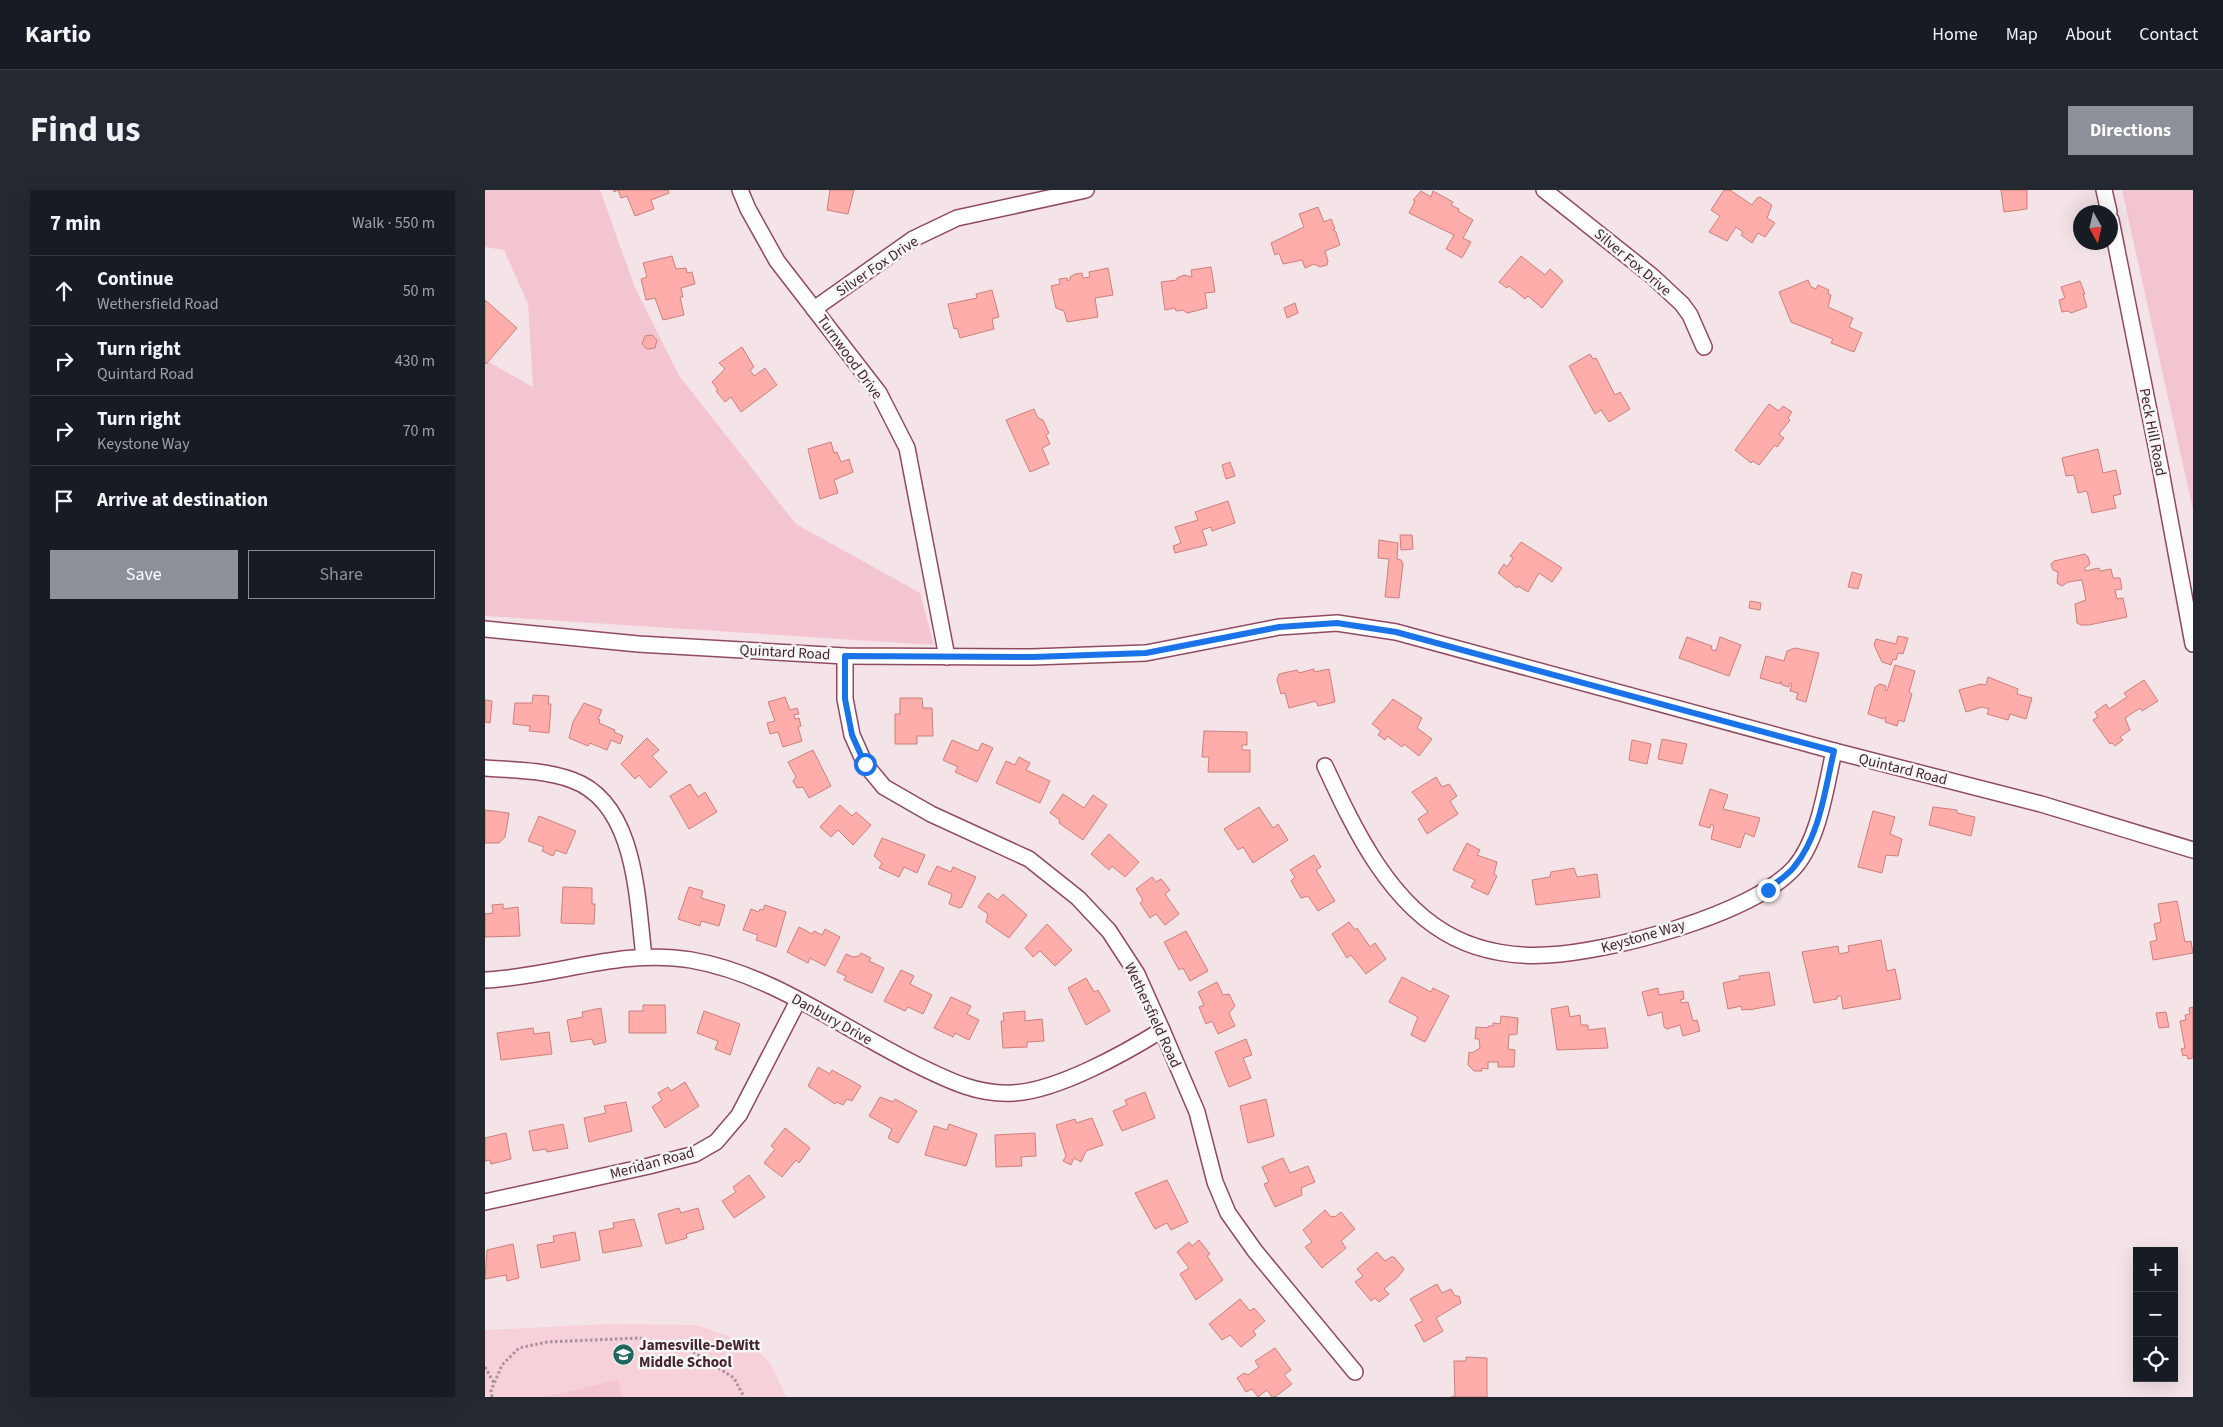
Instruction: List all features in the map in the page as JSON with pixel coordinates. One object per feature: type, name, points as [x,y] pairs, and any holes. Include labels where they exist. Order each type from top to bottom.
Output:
[{"type":"street","name":"Turnwood Drive","points":[[740,190],[748,209],[777,261],[879,393],[907,448],[947,656]]},
{"type":"street","name":"Silver Fox Drive","points":[[814,309],[913,239],[957,218],[1086,190]]},
{"type":"street","name":"Silver Fox Drive","points":[[1544,190],[1652,276],[1682,304],[1690,315],[1704,347]]},
{"type":"street","points":[[2104,190],[2107,205]]},
{"type":"street","name":"Peck Hill Road","points":[[2117,250],[2193,644]]},
{"type":"street","name":"Quintard Road","points":[[485,629],[638,644],[845,656],[1033,657],[1146,653],[1279,627],[1337,623],[1396,632],[1834,751],[2041,804],[2193,850]]},
{"type":"street","name":"Wethersfield Road","points":[[845,656],[845,699],[852,735],[865,764],[884,787],[931,814],[1029,859],[1078,898],[1109,931],[1137,974],[1197,1112],[1215,1182],[1228,1213],[1255,1252],[1355,1372]]},
{"type":"street","name":"Keystone Way","points":[[1325,766],[1342,803],[1367,846],[1397,891],[1423,916],[1454,938],[1480,948],[1521,955],[1548,955],[1610,947],[1663,932],[1717,913],[1768,890],[1794,868],[1807,846],[1819,817],[1834,751]]},
{"type":"street","points":[[485,768],[534,772],[572,780],[587,788],[603,803],[622,829],[633,859],[644,957]]},
{"type":"street","name":"Danbury Drive","points":[[485,980],[644,957],[664,956],[693,960],[755,978],[888,1051],[961,1086],[983,1092],[1014,1094],[1045,1087],[1119,1057],[1162,1030]]},
{"type":"street","name":"Meridan Road","points":[[485,1202],[659,1164],[695,1154],[717,1142],[739,1115],[799,1001]]},
{"type":"path","points":[[492,1397],[491,1391],[503,1365],[519,1348],[547,1342],[639,1338],[692,1352],[734,1378],[744,1397]]},
{"type":"path","points":[[485,1366],[494,1384]]},
{"type":"shaded area","points":[[485,190],[600,190],[635,288],[680,377],[796,524],[920,593],[934,645],[485,616],[485,360],[533,387],[528,304],[504,250],[485,247]]},
{"type":"shaded area","points":[[2122,190],[2193,190],[2193,510]]},
{"type":"shaded area","name":"Jamesville-DeWitt Middle School","points":[[608,1324],[696,1325],[751,1344],[771,1364],[786,1397],[485,1397],[485,1330]]},
{"type":"shaded area","points":[[618,1380],[622,1397],[545,1397]]},
{"type":"building","points":[[618,190],[668,190],[669,193],[651,200],[654,209],[635,216],[627,196],[621,198]]},
{"type":"building","points":[[830,190],[854,190],[848,214],[827,210]]},
{"type":"building","points":[[1724,190],[1730,190],[1752,205],[1760,197],[1772,205],[1767,218],[1775,223],[1765,237],[1758,233],[1752,243],[1741,235],[1743,232],[1736,227],[1727,241],[1709,232],[1720,216],[1711,210]]},
{"type":"building","points":[[2001,190],[2027,190],[2027,209],[2004,212]]},
{"type":"building","points":[[1421,191],[1431,197],[1433,191],[1453,202],[1451,205],[1473,220],[1463,238],[1471,242],[1462,258],[1446,249],[1454,235],[1409,213],[1415,201],[1413,200]]},
{"type":"building","points":[[1318,207],[1324,222],[1331,219],[1335,229],[1333,230],[1336,232],[1340,245],[1325,251],[1328,261],[1327,265],[1320,267],[1314,264],[1305,268],[1302,260],[1283,264],[1279,253],[1275,255],[1271,243],[1304,227],[1299,214]]},
{"type":"building","points":[[672,256],[676,269],[686,268],[687,273],[692,272],[695,284],[681,288],[683,297],[680,297],[684,315],[663,320],[655,298],[646,300],[641,279],[647,277],[643,263]]},
{"type":"building","points":[[1521,256],[1545,275],[1550,269],[1563,281],[1542,308],[1528,296],[1525,299],[1509,286],[1507,288],[1499,282]]},
{"type":"building","points":[[1211,267],[1215,292],[1205,293],[1207,308],[1187,313],[1183,310],[1176,311],[1175,308],[1165,310],[1161,282],[1177,280],[1177,278],[1184,275],[1192,277],[1191,270]]},
{"type":"building","points":[[1108,268],[1113,295],[1095,298],[1098,317],[1067,322],[1064,311],[1056,308],[1051,286],[1060,284],[1059,279],[1067,278],[1068,281],[1075,274],[1082,273],[1083,278],[1090,277],[1089,272]]},
{"type":"building","points":[[1808,280],[1811,287],[1816,289],[1818,285],[1829,290],[1828,294],[1831,295],[1828,307],[1853,318],[1849,327],[1862,333],[1854,352],[1831,343],[1833,339],[1791,322],[1779,292]]},
{"type":"building","points":[[2080,281],[2087,307],[2071,313],[2068,311],[2062,312],[2059,300],[2065,298],[2061,287]]},
{"type":"building","points":[[992,290],[999,317],[992,319],[994,329],[960,338],[957,328],[954,329],[948,304],[977,298],[976,294]]},
{"type":"building","points":[[485,300],[517,328],[486,364],[485,363]]},
{"type":"building","points":[[1295,303],[1298,313],[1287,318],[1284,308]]},
{"type":"building","points":[[652,335],[657,340],[655,348],[647,349],[642,344],[645,336]]},
{"type":"building","points":[[742,347],[754,367],[750,370],[754,376],[765,368],[777,385],[741,412],[731,397],[725,402],[716,391],[718,390],[712,382],[725,369],[719,363]]},
{"type":"building","points":[[1590,354],[1593,359],[1596,358],[1615,395],[1620,392],[1630,409],[1609,422],[1601,410],[1595,414],[1569,366]]},
{"type":"building","points":[[1769,404],[1779,411],[1783,406],[1792,412],[1788,418],[1790,420],[1779,434],[1784,438],[1777,447],[1775,445],[1759,465],[1753,461],[1751,463],[1735,450]]},
{"type":"building","points":[[1034,409],[1038,418],[1043,420],[1049,433],[1046,435],[1050,444],[1042,448],[1049,464],[1030,472],[1006,420]]},
{"type":"building","points":[[831,442],[834,453],[837,452],[841,462],[849,459],[853,472],[834,480],[838,493],[820,499],[808,449]]},
{"type":"building","points":[[2098,449],[2103,473],[2116,470],[2121,494],[2113,496],[2116,508],[2092,513],[2087,491],[2078,493],[2074,475],[2066,476],[2062,458]]},
{"type":"building","points":[[1230,462],[1235,476],[1226,479],[1222,465]]},
{"type":"building","points":[[1228,501],[1235,523],[1212,531],[1211,527],[1202,530],[1207,545],[1175,553],[1173,546],[1181,543],[1175,527],[1198,520],[1195,512]]},
{"type":"building","points":[[1400,535],[1412,535],[1413,549],[1401,550]]},
{"type":"building","points":[[1379,540],[1398,543],[1397,559],[1401,560],[1403,564],[1399,598],[1385,597],[1389,559],[1378,558]]},
{"type":"building","points":[[1521,542],[1562,568],[1552,582],[1539,573],[1528,592],[1518,586],[1517,588],[1498,573],[1504,564],[1507,567],[1513,558],[1510,556]]},
{"type":"building","points":[[2085,554],[2090,564],[2085,568],[2085,571],[2099,568],[2100,571],[2111,569],[2113,578],[2120,578],[2122,589],[2115,590],[2117,599],[2123,598],[2127,617],[2089,625],[2077,623],[2075,604],[2086,600],[2082,580],[2068,582],[2062,586],[2057,583],[2058,572],[2053,570],[2051,564],[2054,561]]},
{"type":"building","points":[[1852,572],[1862,575],[1858,589],[1848,587]]},
{"type":"building","points":[[1750,601],[1761,603],[1760,610],[1749,608]]},
{"type":"building","points":[[1898,636],[1908,638],[1903,654],[1898,653],[1896,660],[1893,659],[1891,665],[1882,662],[1874,645],[1876,639],[1896,644]]},
{"type":"building","points":[[1687,637],[1712,646],[1711,649],[1716,651],[1720,637],[1741,645],[1729,676],[1679,658]]},
{"type":"building","points":[[1795,648],[1819,653],[1806,702],[1796,699],[1798,693],[1790,691],[1792,684],[1790,683],[1789,687],[1782,685],[1781,681],[1780,684],[1760,678],[1766,656],[1784,661],[1787,651]]},
{"type":"building","points":[[1895,665],[1915,671],[1909,692],[1912,694],[1904,722],[1899,720],[1897,726],[1885,722],[1886,717],[1883,719],[1868,714],[1875,687],[1880,684],[1886,686],[1885,690],[1887,691]]},
{"type":"building","points":[[1314,669],[1314,672],[1329,669],[1335,702],[1318,706],[1316,701],[1289,708],[1285,693],[1281,694],[1277,680],[1279,674],[1297,670],[1299,673]]},
{"type":"building","points":[[1988,677],[2018,689],[2017,694],[2032,698],[2026,719],[2010,714],[2008,720],[1987,714],[1989,709],[1982,707],[1966,712],[1959,690],[1981,684],[1986,685]]},
{"type":"building","points":[[2144,680],[2158,701],[2142,711],[2140,708],[2125,718],[2130,730],[2120,737],[2123,740],[2115,746],[2112,743],[2110,744],[2093,720],[2098,717],[2095,712],[2106,704],[2109,709],[2127,697],[2124,693]]},
{"type":"building","points":[[533,695],[549,696],[548,704],[551,704],[549,733],[529,731],[530,726],[513,724],[515,703],[532,703]]},
{"type":"building","points":[[785,697],[790,710],[797,708],[799,714],[794,715],[795,719],[799,718],[801,726],[798,727],[802,741],[783,747],[778,732],[770,734],[767,723],[775,721],[768,702]]},
{"type":"building","points":[[900,698],[922,698],[923,708],[932,708],[933,736],[917,736],[917,744],[895,744],[895,714],[900,714]]},
{"type":"building","points":[[1393,699],[1422,718],[1417,728],[1432,739],[1419,756],[1404,744],[1402,747],[1387,736],[1385,740],[1378,735],[1381,731],[1372,724]]},
{"type":"building","points":[[485,700],[492,701],[490,723],[485,722]]},
{"type":"building","points":[[584,703],[602,710],[598,719],[600,720],[599,723],[623,736],[620,744],[611,740],[607,750],[590,743],[588,746],[569,738],[573,722]]},
{"type":"building","points":[[1204,731],[1247,732],[1247,745],[1242,745],[1242,750],[1250,750],[1250,772],[1208,772],[1209,757],[1202,757]]},
{"type":"building","points":[[647,738],[659,750],[652,756],[667,772],[650,788],[639,775],[635,779],[621,764]]},
{"type":"building","points":[[1662,739],[1687,744],[1682,764],[1658,759]]},
{"type":"building","points":[[952,740],[978,751],[982,743],[993,748],[977,782],[955,772],[958,767],[943,760]]},
{"type":"building","points":[[1632,740],[1651,744],[1647,764],[1629,760]]},
{"type":"building","points":[[813,750],[831,786],[809,798],[803,787],[797,788],[793,781],[796,777],[788,762]]},
{"type":"building","points":[[1019,757],[1030,763],[1026,770],[1050,781],[1040,803],[996,783],[1006,761],[1015,765]]},
{"type":"building","points":[[1436,777],[1442,787],[1449,784],[1457,796],[1450,801],[1458,814],[1427,834],[1418,819],[1428,812],[1412,792]]},
{"type":"building","points":[[690,784],[698,797],[705,792],[717,812],[689,829],[670,796]]},
{"type":"building","points":[[1710,789],[1728,795],[1723,809],[1760,818],[1754,837],[1745,833],[1740,848],[1711,839],[1714,826],[1711,824],[1710,828],[1699,825]]},
{"type":"building","points":[[1063,794],[1084,808],[1093,795],[1107,805],[1083,840],[1059,823],[1060,820],[1050,813]]},
{"type":"building","points":[[840,805],[852,816],[856,812],[871,825],[853,845],[838,830],[831,837],[820,827]]},
{"type":"building","points":[[1259,807],[1273,828],[1278,824],[1288,840],[1253,863],[1243,847],[1238,850],[1224,829]]},
{"type":"building","points":[[1933,807],[1957,810],[1957,813],[1975,817],[1971,836],[1929,825]]},
{"type":"building","points":[[485,810],[509,813],[505,837],[499,843],[485,843]]},
{"type":"building","points":[[1873,811],[1895,817],[1890,834],[1902,839],[1898,856],[1886,855],[1882,873],[1858,867]]},
{"type":"building","points":[[539,816],[576,831],[566,854],[556,850],[553,856],[542,851],[544,847],[528,841]]},
{"type":"building","points":[[1109,834],[1139,862],[1125,877],[1112,866],[1109,870],[1091,854]]},
{"type":"building","points":[[882,838],[925,855],[917,873],[904,867],[899,877],[879,868],[882,863],[874,856]]},
{"type":"building","points":[[1467,843],[1480,850],[1477,855],[1497,862],[1494,874],[1497,876],[1488,895],[1471,887],[1475,880],[1453,870]]},
{"type":"building","points":[[1314,855],[1321,867],[1316,870],[1335,901],[1318,911],[1308,896],[1301,898],[1291,881],[1295,877],[1290,870]]},
{"type":"building","points":[[937,866],[951,872],[953,867],[976,877],[962,907],[959,908],[949,904],[952,894],[928,884]]},
{"type":"building","points":[[1574,868],[1577,877],[1597,874],[1600,897],[1536,905],[1532,880],[1550,877],[1551,872]]},
{"type":"building","points":[[1152,877],[1156,882],[1161,879],[1170,890],[1165,894],[1179,914],[1165,925],[1156,914],[1150,918],[1140,903],[1143,900],[1136,889]]},
{"type":"building","points":[[563,887],[592,888],[592,904],[595,904],[594,924],[561,923]]},
{"type":"building","points":[[689,887],[703,891],[701,898],[725,905],[719,926],[701,921],[700,926],[678,919]]},
{"type":"building","points":[[988,893],[998,900],[1003,894],[1027,915],[1009,938],[986,922],[988,914],[978,907]]},
{"type":"building","points":[[2177,901],[2185,942],[2191,941],[2193,953],[2153,960],[2150,942],[2157,940],[2154,924],[2161,922],[2158,904]]},
{"type":"building","points":[[503,904],[503,909],[518,907],[520,936],[485,937],[485,914],[493,913],[492,905]]},
{"type":"building","points":[[765,905],[786,912],[776,947],[756,940],[758,935],[743,930],[751,909],[759,912],[760,909],[763,910]]},
{"type":"building","points":[[1349,922],[1355,930],[1357,928],[1370,947],[1375,943],[1386,959],[1366,974],[1351,955],[1347,958],[1332,934]]},
{"type":"building","points":[[1047,924],[1072,950],[1055,966],[1040,951],[1033,957],[1025,948]]},
{"type":"building","points":[[799,927],[812,934],[814,931],[822,935],[825,929],[840,937],[825,966],[810,958],[808,963],[787,952]]},
{"type":"building","points":[[1186,931],[1208,971],[1190,981],[1183,968],[1179,970],[1164,942]]},
{"type":"building","points":[[1881,940],[1887,971],[1895,969],[1901,999],[1843,1009],[1841,996],[1837,996],[1837,999],[1814,1003],[1802,952],[1838,946],[1839,954],[1849,952],[1848,946]]},
{"type":"building","points":[[861,953],[871,958],[869,961],[884,968],[872,993],[844,980],[846,976],[837,972],[846,954],[853,957],[859,956]]},
{"type":"building","points":[[901,970],[914,976],[910,984],[932,995],[923,1014],[908,1007],[905,1011],[884,1001]]},
{"type":"building","points":[[1769,972],[1775,1005],[1749,1010],[1742,1010],[1741,1006],[1728,1009],[1723,983],[1740,979],[1739,976]]},
{"type":"building","points":[[1402,977],[1431,992],[1433,988],[1449,996],[1425,1042],[1411,1035],[1418,1017],[1389,1002]]},
{"type":"building","points":[[1086,978],[1094,992],[1098,990],[1110,1011],[1086,1025],[1068,988]]},
{"type":"building","points":[[1217,982],[1223,995],[1229,994],[1235,1006],[1229,1013],[1235,1026],[1218,1034],[1212,1021],[1206,1024],[1199,1007],[1204,1005],[1198,992]]},
{"type":"building","points":[[1658,988],[1659,995],[1683,991],[1684,999],[1680,1000],[1682,1003],[1688,1002],[1693,1021],[1697,1020],[1700,1031],[1683,1036],[1680,1025],[1667,1029],[1664,1027],[1662,1012],[1648,1016],[1642,992]]},
{"type":"building","points":[[951,997],[971,1006],[967,1014],[979,1020],[969,1040],[955,1033],[953,1037],[934,1028]]},
{"type":"building","points":[[643,1005],[665,1005],[666,1033],[629,1033],[629,1011],[643,1011]]},
{"type":"building","points":[[1568,1006],[1570,1017],[1580,1015],[1581,1025],[1588,1025],[1588,1030],[1605,1028],[1608,1048],[1557,1050],[1551,1009]]},
{"type":"building","points":[[2193,1007],[2193,1058],[2188,1059],[2187,1055],[2183,1056],[2181,1049],[2185,1048],[2180,1021],[2186,1020],[2185,1015],[2190,1014],[2189,1008]]},
{"type":"building","points":[[601,1008],[606,1042],[594,1045],[592,1039],[571,1042],[567,1020],[583,1017],[582,1012]]},
{"type":"building","points":[[704,1011],[740,1024],[730,1055],[715,1049],[718,1041],[697,1033]]},
{"type":"building","points":[[1025,1011],[1025,1021],[1042,1019],[1044,1041],[1027,1042],[1027,1047],[1003,1048],[1001,1021],[1004,1021],[1003,1013]]},
{"type":"building","points":[[2166,1012],[2169,1027],[2159,1028],[2156,1013]]},
{"type":"building","points":[[1501,1016],[1518,1018],[1517,1034],[1509,1035],[1508,1049],[1515,1050],[1514,1067],[1498,1067],[1498,1062],[1488,1062],[1488,1069],[1482,1068],[1482,1071],[1474,1071],[1468,1065],[1469,1052],[1472,1053],[1480,1048],[1479,1039],[1475,1039],[1476,1027],[1488,1028],[1488,1026],[1493,1026],[1493,1023],[1500,1024]]},
{"type":"building","points":[[533,1028],[534,1034],[549,1032],[552,1054],[501,1060],[497,1033]]},
{"type":"building","points":[[1246,1039],[1252,1055],[1243,1058],[1251,1078],[1229,1087],[1215,1052]]},
{"type":"building","points":[[818,1067],[830,1074],[832,1070],[861,1086],[852,1101],[847,1099],[843,1105],[837,1102],[835,1104],[808,1086]]},
{"type":"building","points":[[685,1082],[699,1106],[665,1128],[652,1107],[662,1100],[658,1093],[668,1087],[671,1091]]},
{"type":"building","points":[[1145,1092],[1155,1118],[1122,1131],[1113,1111],[1127,1105],[1125,1100]]},
{"type":"building","points":[[880,1097],[893,1102],[895,1099],[917,1111],[898,1143],[888,1138],[892,1129],[869,1116]]},
{"type":"building","points":[[1266,1099],[1274,1136],[1248,1143],[1240,1106]]},
{"type":"building","points":[[626,1102],[632,1131],[589,1142],[584,1118],[606,1113],[604,1106]]},
{"type":"building","points":[[1092,1118],[1103,1145],[1086,1151],[1081,1162],[1074,1158],[1071,1165],[1063,1161],[1066,1156],[1056,1125],[1075,1119],[1076,1123]]},
{"type":"building","points":[[563,1124],[568,1148],[547,1152],[546,1149],[533,1151],[529,1131]]},
{"type":"building","points":[[949,1124],[977,1134],[966,1166],[925,1155],[934,1126],[947,1130]]},
{"type":"building","points":[[785,1128],[810,1148],[799,1163],[796,1160],[782,1177],[764,1163],[775,1149],[771,1146]]},
{"type":"building","points":[[506,1133],[511,1159],[491,1164],[490,1160],[485,1161],[485,1138]]},
{"type":"building","points":[[1035,1133],[1036,1156],[1021,1157],[1022,1166],[996,1167],[995,1135]]},
{"type":"building","points":[[1283,1158],[1290,1173],[1308,1166],[1315,1182],[1301,1188],[1302,1195],[1275,1207],[1264,1184],[1269,1182],[1262,1167]]},
{"type":"building","points":[[749,1175],[765,1197],[734,1218],[722,1201],[736,1192],[733,1187]]},
{"type":"building","points":[[1167,1180],[1188,1222],[1171,1230],[1167,1223],[1155,1229],[1135,1193]]},
{"type":"building","points":[[679,1208],[681,1213],[698,1208],[704,1229],[686,1234],[687,1238],[666,1244],[658,1214]]},
{"type":"building","points":[[1325,1210],[1331,1217],[1335,1217],[1341,1212],[1355,1229],[1341,1241],[1346,1248],[1322,1268],[1305,1247],[1312,1242],[1303,1230]]},
{"type":"building","points":[[634,1219],[642,1246],[603,1253],[599,1231],[614,1228],[613,1223]]},
{"type":"building","points":[[575,1232],[580,1260],[541,1268],[537,1245],[554,1242],[553,1236]]},
{"type":"building","points":[[1199,1240],[1210,1254],[1207,1256],[1223,1280],[1196,1300],[1180,1274],[1189,1268],[1177,1252],[1189,1242],[1192,1246]]},
{"type":"building","points":[[513,1244],[519,1278],[507,1281],[506,1275],[485,1279],[487,1250]]},
{"type":"building","points":[[1377,1252],[1385,1261],[1394,1257],[1404,1269],[1384,1289],[1389,1294],[1379,1302],[1375,1298],[1371,1301],[1355,1282],[1363,1276],[1357,1269]]},
{"type":"building","points":[[1437,1284],[1442,1293],[1451,1289],[1455,1296],[1459,1296],[1461,1303],[1436,1318],[1443,1331],[1424,1342],[1415,1325],[1423,1321],[1410,1299]]},
{"type":"building","points":[[1240,1299],[1250,1311],[1254,1308],[1265,1321],[1253,1331],[1256,1335],[1241,1347],[1230,1335],[1222,1340],[1209,1324]]},
{"type":"building","points":[[1275,1348],[1291,1370],[1284,1375],[1292,1384],[1275,1397],[1272,1397],[1267,1390],[1258,1397],[1252,1389],[1246,1392],[1237,1378],[1244,1373],[1248,1375],[1259,1367],[1255,1361]]},
{"type":"building","points":[[1466,1357],[1487,1358],[1487,1397],[1451,1397],[1455,1396],[1454,1361],[1466,1361]]},
{"type":"place","name":"Jamesville-DeWitt Middle School","points":[[623,1354]]},
{"type":"route","points":[[865,764],[852,735],[845,699],[845,656],[1033,657],[1146,653],[1279,627],[1337,623],[1396,632],[1834,751],[1819,817],[1807,846],[1794,868],[1768,890]]}]
